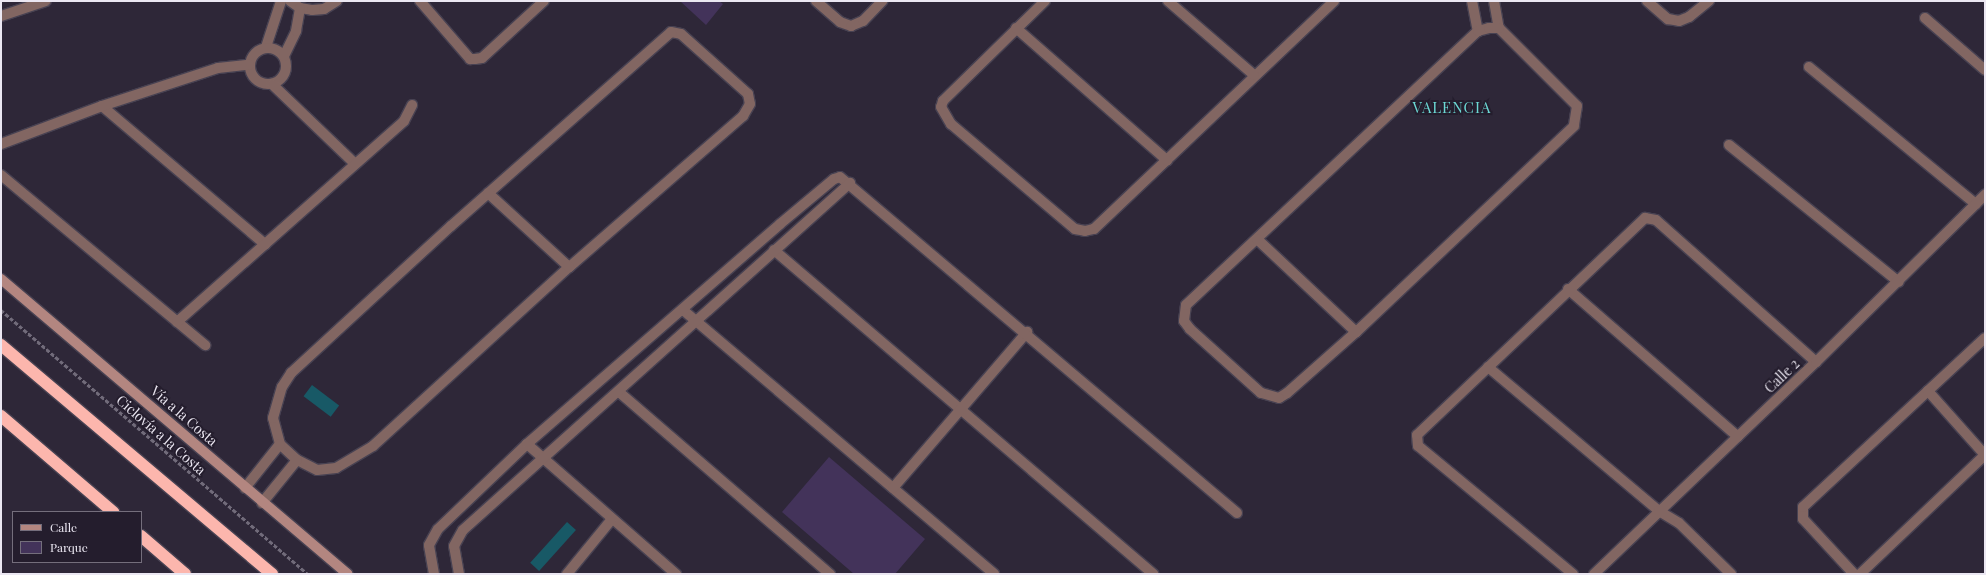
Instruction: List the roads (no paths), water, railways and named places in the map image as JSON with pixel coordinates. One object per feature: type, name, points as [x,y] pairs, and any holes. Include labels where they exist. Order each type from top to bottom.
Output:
[{"type":"highway","points":[[1,345],[272,574]]},
{"type":"highway","points":[[1,416],[112,511]]},
{"type":"highway","points":[[142,537],[185,574]]},
{"type":"street","points":[[1,16],[46,1]]},
{"type":"street","points":[[266,47],[281,1]]},
{"type":"street","points":[[290,1],[300,8],[324,9],[337,1]]},
{"type":"street","points":[[420,1],[470,58],[475,59],[482,58],[544,1]]},
{"type":"street","points":[[816,1],[840,22],[851,26],[863,21],[882,1]]},
{"type":"street","points":[[1046,1],[1016,28],[943,101],[943,113],[951,124],[1075,229],[1085,232],[1094,229],[1254,75],[1334,1]]},
{"type":"street","points":[[1168,1],[1254,75]]},
{"type":"street","points":[[1472,1],[1478,31]]},
{"type":"street","points":[[1494,1],[1499,28],[1577,106],[1574,126],[1356,332],[1279,398],[1261,393],[1190,329],[1184,321],[1183,312],[1186,305],[1478,31],[1488,28],[1499,28]]},
{"type":"street","points":[[1647,1],[1668,19],[1679,21],[1689,17],[1709,1]]},
{"type":"street","points":[[272,84],[280,80],[285,73],[284,56],[296,31],[300,8]]},
{"type":"street","points":[[1925,18],[1985,70]]},
{"type":"street","points":[[1016,28],[1167,160]]},
{"type":"street","points":[[672,32],[681,34],[748,94],[750,104],[743,116],[569,267],[373,446],[356,459],[336,468],[322,470],[307,466],[297,460],[280,444],[273,418],[282,387],[291,374],[488,193],[672,32]]},
{"type":"street","points":[[284,56],[279,51],[266,47],[254,53],[250,65],[256,80],[272,84],[355,164]]},
{"type":"street","points":[[1,144],[102,106],[218,68],[250,65]]},
{"type":"street","points":[[1809,67],[1976,204]]},
{"type":"street","points":[[177,322],[404,121],[412,105]]},
{"type":"street","points":[[102,106],[265,244]]},
{"type":"street","points":[[1729,145],[1899,282]]},
{"type":"street","points":[[1,175],[205,345]]},
{"type":"street","points":[[434,574],[429,556],[432,537],[527,444],[834,179],[840,177],[850,183],[1027,332],[1237,513]]},
{"type":"street","points":[[459,574],[455,552],[456,539],[542,458],[619,392],[774,250],[850,183]]},
{"type":"street","points":[[488,193],[569,267]]},
{"type":"street","name":"Calle 2","points":[[1594,574],[1899,282],[1985,195]]},
{"type":"street","points":[[1573,574],[1418,446],[1417,435],[1420,430],[1488,367],[1568,289],[1645,218],[1651,217],[1816,362]]},
{"type":"street","points":[[1258,239],[1356,332]]},
{"type":"street","points":[[774,250],[959,410],[1153,574]]},
{"type":"street","name":"Vía a la Costa","points":[[1,279],[262,503],[348,574]]},
{"type":"street","points":[[1568,289],[1738,437]]},
{"type":"street","points":[[683,310],[994,574]]},
{"type":"street","points":[[892,488],[1027,332]]},
{"type":"street","points":[[1854,574],[1802,519],[1803,507],[1985,338]]},
{"type":"street","points":[[1488,367],[1659,511],[1680,523],[1731,574]]},
{"type":"street","points":[[1860,574],[1985,455],[1928,391]]},
{"type":"street","points":[[619,392],[826,573]]},
{"type":"street","points":[[245,488],[280,444]]},
{"type":"street","points":[[527,444],[676,574]]},
{"type":"street","points":[[262,503],[297,460]]},
{"type":"street","points":[[567,574],[612,519]]},
{"type":"water","points":[[312,385],[339,405],[331,417],[304,396]]},
{"type":"water","points":[[567,522],[576,530],[539,571],[530,563]]},
{"type":"district","name":"VALENCIA","points":[[1452,108]]}]
